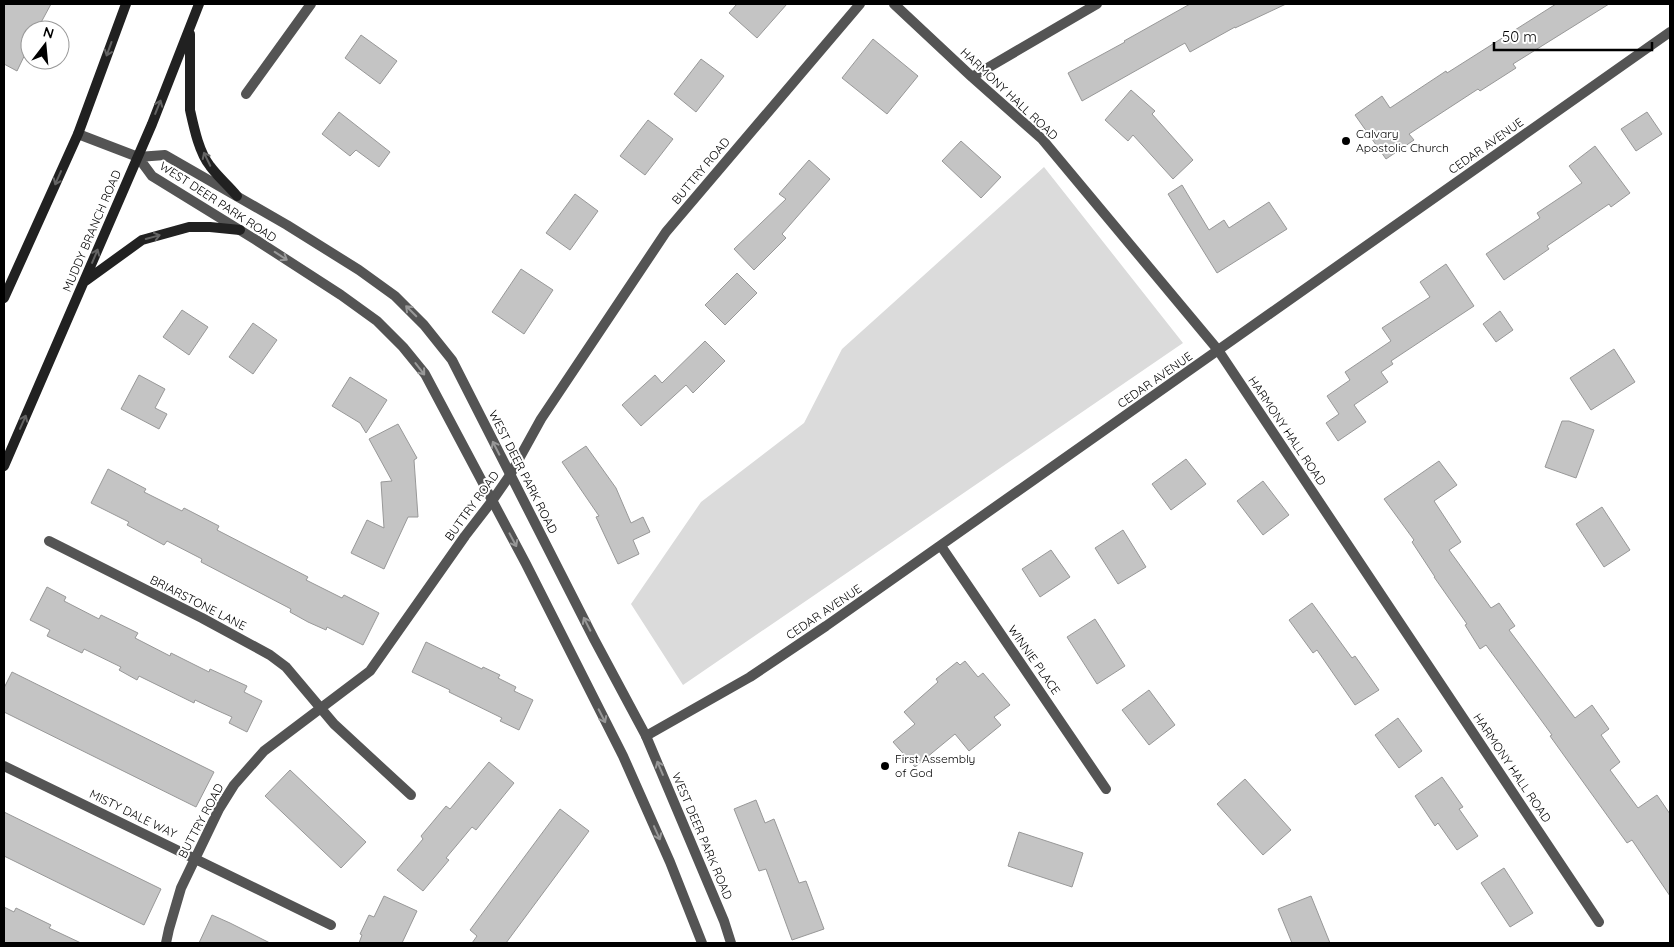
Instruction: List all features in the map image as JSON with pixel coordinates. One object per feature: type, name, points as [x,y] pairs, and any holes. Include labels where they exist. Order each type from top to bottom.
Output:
[{"type":"main road","points":[[4,298],[78,134],[126,4]]},
{"type":"main road","name":"MUDDY BRANCH ROAD","points":[[4,466],[138,157],[199,4]]},
{"type":"main road","points":[[190,27],[191,116],[209,165],[238,196]]},
{"type":"main road","points":[[83,283],[142,240],[189,227],[240,230]]},
{"type":"street","points":[[246,94],[311,4]]},
{"type":"street","name":"BUTTRY ROAD","points":[[166,943],[181,888],[219,809],[234,786],[264,751],[370,671],[465,536],[492,502],[510,475],[541,419],[666,232],[860,4]]},
{"type":"street","name":"HARMONY HALL ROAD","points":[[894,4],[972,77],[1042,138],[1218,350],[1599,922]]},
{"type":"street","points":[[972,77],[1097,4]]},
{"type":"street","name":"CEDAR AVENUE","points":[[646,736],[750,677],[941,546],[1670,32]]},
{"type":"street","name":"WEST DEER PARK ROAD","points":[[78,134],[138,157],[165,155],[287,225],[359,270],[395,296],[419,320],[452,360],[646,736],[724,921],[731,943]]},
{"type":"street","name":"WEST DEER PARK ROAD","points":[[138,157],[152,176],[341,295],[377,321],[403,348],[429,381],[623,756],[670,862],[702,943]]},
{"type":"street","name":"BRIARSTONE LANE","points":[[49,541],[194,614],[270,655],[286,667],[334,724],[411,795]]},
{"type":"street","name":"WINNIE PLACE","points":[[941,546],[1106,789]]},
{"type":"street","name":"MISTY DALE WAY","points":[[4,766],[331,925]]},
{"type":"shaded area","points":[[1044,167],[1183,343],[683,685],[631,604],[701,502],[804,423],[842,349]]},
{"type":"building","points":[[4,4],[51,4],[42,20],[20,20],[20,65],[17,71],[4,64]]},
{"type":"building","points":[[737,4],[787,4],[757,38],[729,13]]},
{"type":"building","points":[[1190,4],[1286,4],[1235,27],[1190,52],[1185,43],[1082,101],[1068,73]]},
{"type":"building","points":[[1556,4],[1609,4],[1513,64],[1516,68],[1480,91],[1478,89],[1409,134],[1414,140],[1386,159],[1355,115],[1382,96],[1390,108],[1446,71],[1447,73]]},
{"type":"building","points":[[361,35],[397,61],[380,84],[345,58]]},
{"type":"building","points":[[873,39],[918,76],[887,114],[842,78]]},
{"type":"building","points":[[701,59],[724,76],[696,112],[674,94]]},
{"type":"building","points":[[1131,90],[1155,111],[1152,114],[1193,160],[1173,179],[1133,135],[1128,141],[1105,120]]},
{"type":"building","points":[[339,112],[390,152],[379,167],[356,150],[350,156],[322,134]]},
{"type":"building","points":[[1647,112],[1662,134],[1636,151],[1621,129]]},
{"type":"building","points":[[648,120],[673,139],[645,175],[620,156]]},
{"type":"building","points":[[961,141],[1001,177],[981,198],[942,161]]},
{"type":"building","points":[[1595,146],[1630,193],[1611,207],[1609,204],[1547,246],[1549,249],[1504,280],[1486,254],[1540,218],[1537,213],[1582,183],[1569,166]]},
{"type":"building","points":[[809,160],[830,179],[782,234],[786,238],[754,270],[734,249],[786,199],[779,194]]},
{"type":"building","points":[[1182,185],[1209,230],[1224,220],[1229,228],[1269,202],[1287,229],[1217,273],[1168,194]]},
{"type":"building","points":[[575,194],[598,211],[570,250],[546,233]]},
{"type":"building","points":[[1446,264],[1474,306],[1391,361],[1393,364],[1381,372],[1388,382],[1354,405],[1366,422],[1338,441],[1326,423],[1339,414],[1327,396],[1350,380],[1345,372],[1391,341],[1382,328],[1430,297],[1420,282]]},
{"type":"building","points":[[521,269],[553,290],[524,334],[492,312]]},
{"type":"building","points":[[737,273],[757,293],[725,325],[705,305]]},
{"type":"building","points":[[182,310],[208,327],[189,355],[163,337]]},
{"type":"building","points":[[1500,311],[1513,330],[1496,342],[1483,324]]},
{"type":"building","points":[[253,323],[277,340],[253,374],[229,357]]},
{"type":"building","points":[[705,341],[725,361],[693,393],[686,385],[641,426],[622,405],[655,375],[662,383]]},
{"type":"building","points":[[1614,349],[1635,382],[1591,410],[1570,378]]},
{"type":"building","points":[[139,375],[165,389],[155,408],[167,414],[159,429],[121,409]]},
{"type":"building","points":[[350,377],[387,400],[366,433],[360,423],[332,406]]},
{"type":"building","points":[[1562,421],[1569,421],[1594,430],[1576,478],[1545,467]]},
{"type":"building","points":[[398,424],[417,458],[414,460],[418,517],[408,517],[384,569],[351,553],[367,520],[384,528],[381,482],[392,481],[369,439]]},
{"type":"building","points":[[586,446],[616,488],[631,523],[643,517],[650,532],[633,540],[639,554],[618,564],[596,517],[599,516],[562,462]]},
{"type":"building","points":[[1186,459],[1206,484],[1171,510],[1152,484]]},
{"type":"building","points":[[1439,461],[1457,485],[1434,501],[1461,542],[1449,550],[1491,608],[1499,603],[1515,626],[1509,630],[1575,718],[1592,705],[1609,729],[1601,735],[1620,762],[1610,770],[1638,808],[1657,795],[1670,814],[1670,896],[1632,840],[1627,843],[1550,736],[1552,735],[1486,645],[1480,649],[1465,625],[1467,624],[1412,542],[1414,540],[1384,499]]},
{"type":"building","points":[[108,469],[146,489],[144,492],[182,511],[184,508],[219,526],[217,530],[308,577],[306,580],[342,598],[344,595],[379,613],[363,645],[327,627],[326,630],[308,622],[290,612],[291,609],[201,562],[202,559],[167,541],[164,545],[127,525],[129,522],[91,503]]},
{"type":"building","points":[[1263,481],[1289,515],[1263,535],[1237,501]]},
{"type":"building","points":[[1602,507],[1630,550],[1604,567],[1576,524]]},
{"type":"building","points":[[1123,530],[1146,567],[1118,584],[1095,548]]},
{"type":"building","points":[[1051,550],[1070,577],[1040,597],[1022,569]]},
{"type":"building","points":[[47,587],[66,597],[64,601],[99,619],[101,615],[138,633],[135,638],[170,656],[171,653],[209,672],[210,669],[247,686],[244,692],[262,701],[247,732],[229,723],[232,717],[195,700],[194,703],[139,676],[137,680],[119,670],[121,667],[84,649],[82,653],[47,636],[50,630],[30,620]]},
{"type":"building","points":[[1312,603],[1352,658],[1355,656],[1379,690],[1355,705],[1317,650],[1313,653],[1289,620]]},
{"type":"building","points":[[1095,619],[1125,666],[1097,684],[1067,637]]},
{"type":"building","points":[[426,642],[482,669],[483,667],[500,675],[498,678],[516,687],[514,691],[533,700],[519,730],[500,721],[502,718],[412,672]]},
{"type":"building","points":[[965,661],[978,677],[983,673],[1010,705],[994,717],[1001,725],[969,751],[955,734],[915,767],[893,742],[915,724],[904,712],[938,682],[936,679],[957,662],[960,665]]},
{"type":"building","points":[[12,672],[214,772],[196,807],[4,712],[4,688]]},
{"type":"building","points":[[1149,690],[1175,725],[1149,745],[1122,710]]},
{"type":"building","points":[[1398,718],[1422,751],[1399,768],[1375,735]]},
{"type":"building","points":[[489,762],[514,783],[476,830],[472,827],[446,858],[449,860],[423,891],[397,870],[423,839],[421,836],[446,806],[450,809]]},
{"type":"building","points":[[290,770],[366,842],[341,868],[265,796]]},
{"type":"building","points":[[1442,777],[1463,807],[1459,809],[1478,836],[1457,850],[1438,823],[1435,826],[1415,796]]},
{"type":"building","points":[[1245,779],[1291,830],[1263,855],[1217,804]]},
{"type":"building","points":[[756,800],[765,823],[774,819],[799,883],[806,881],[824,929],[792,940],[766,869],[759,871],[734,809]]},
{"type":"building","points":[[560,809],[589,831],[506,943],[472,943],[477,936],[470,930]]},
{"type":"building","points":[[4,812],[161,889],[144,925],[4,856]]},
{"type":"building","points":[[1019,832],[1083,853],[1072,887],[1008,866]]},
{"type":"building","points":[[1504,868],[1533,913],[1510,927],[1481,883]]},
{"type":"building","points":[[384,896],[417,911],[402,943],[359,943],[362,935],[360,934],[369,915],[374,917]]},
{"type":"building","points":[[1311,896],[1330,943],[1292,943],[1278,909]]},
{"type":"building","points":[[4,907],[14,912],[16,908],[51,925],[49,928],[81,943],[4,943]]},
{"type":"building","points":[[212,915],[230,923],[270,943],[199,943]]},
{"type":"place","name":"Calvary Apostolic Church","points":[[1346,141]]},
{"type":"place","name":"First Assembly of God","points":[[885,766]]}]
